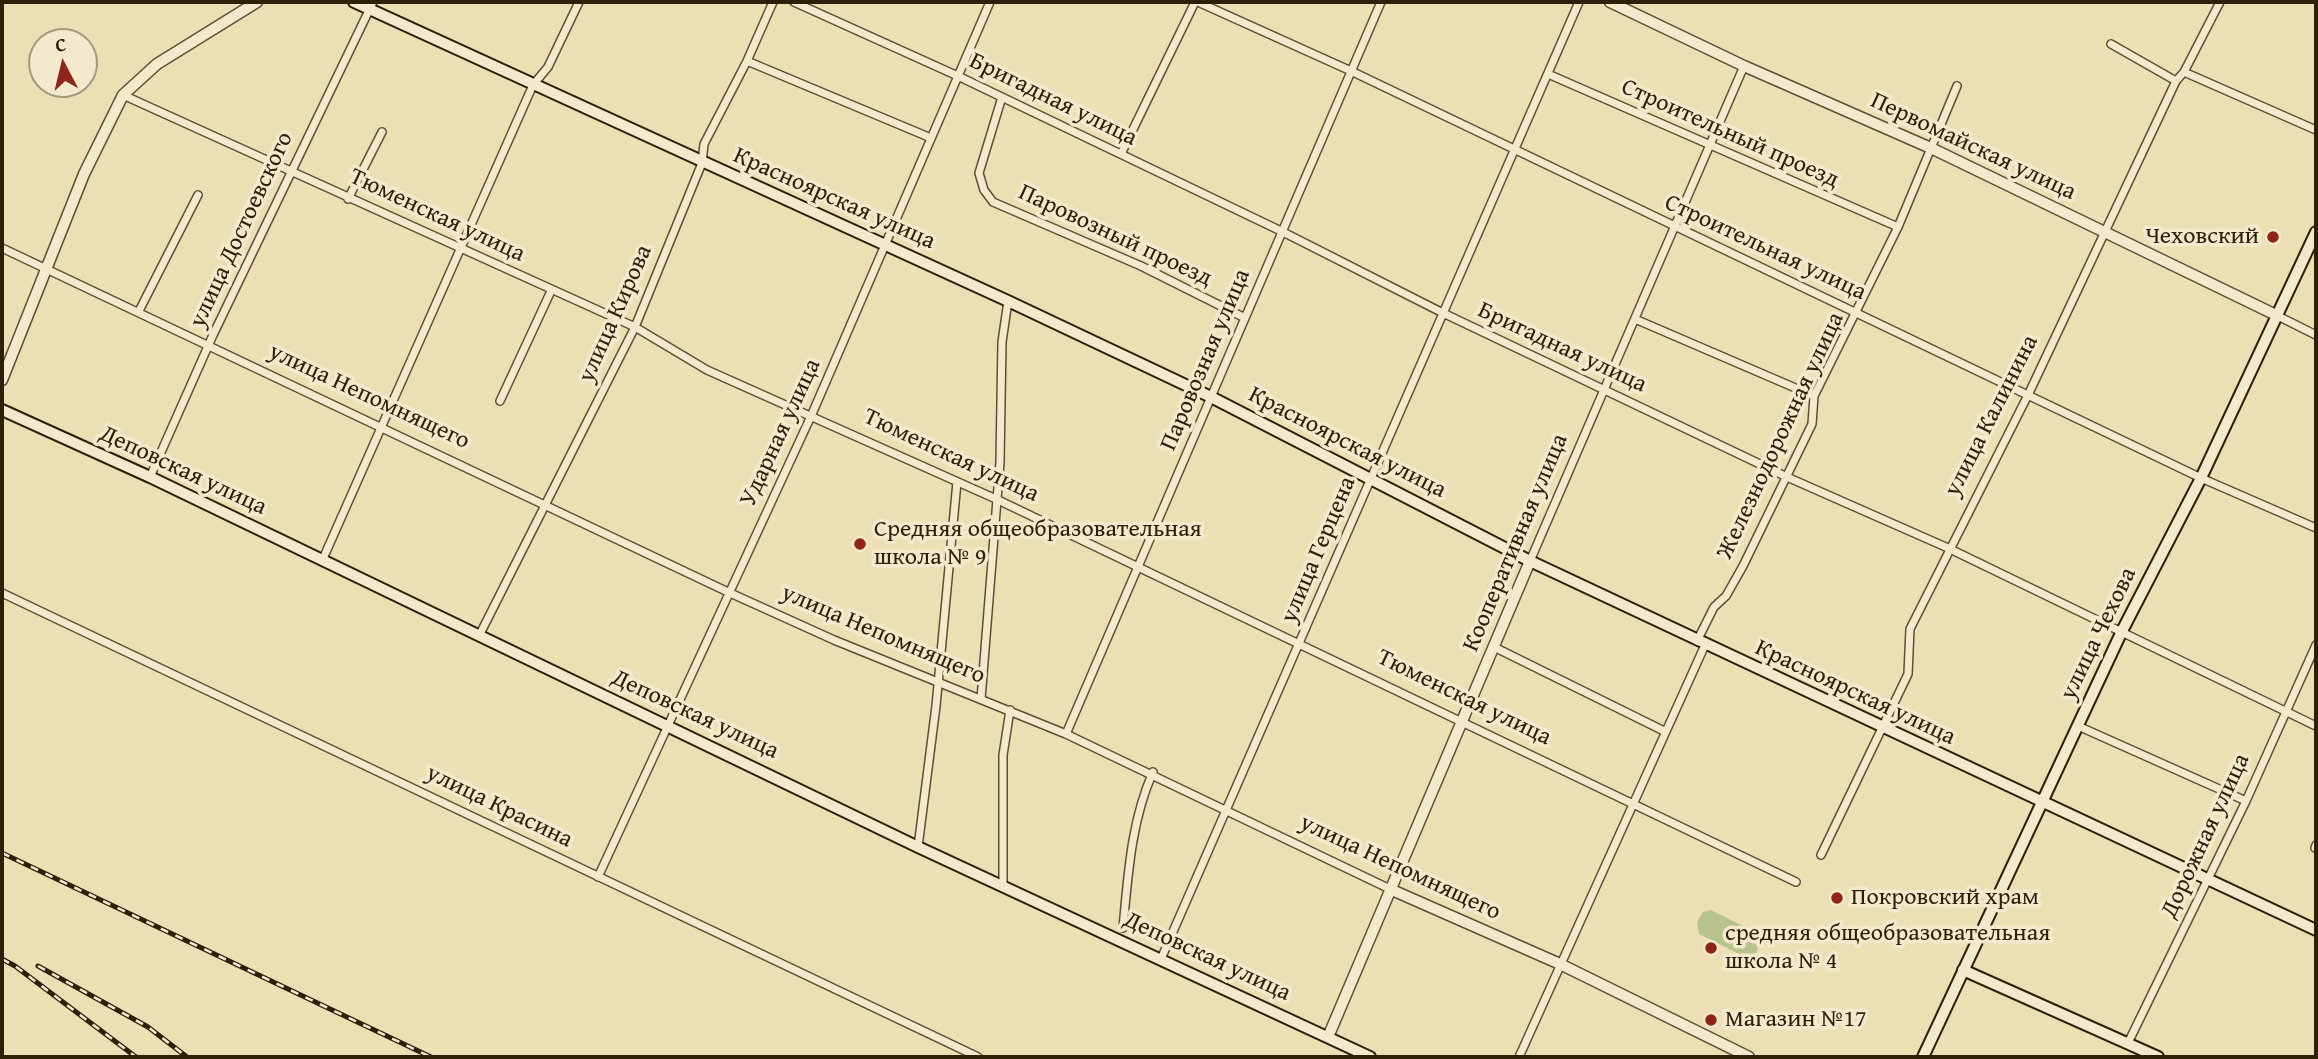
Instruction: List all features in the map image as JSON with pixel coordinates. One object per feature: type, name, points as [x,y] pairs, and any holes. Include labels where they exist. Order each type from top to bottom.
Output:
[{"type":"main road","name":"Красноярская улица","points":[[354,2],[371,5],[533,85],[1008,301],[1211,397],[1530,561],[2316,930]]},
{"type":"main road","name":"улица Чехова","points":[[1923,1057],[2122,631],[2201,478],[2316,232]]},
{"type":"main road","name":"Деповская улица","points":[[2,410],[150,477],[918,846],[1363,1055]]},
{"type":"main road","points":[[1963,970],[2158,1057]]},
{"type":"street","points":[[2,380],[84,174],[123,95],[157,64],[257,2]]},
{"type":"street","points":[[322,561],[533,85],[548,66],[579,2]]},
{"type":"street","name":"улица Кирова","points":[[479,636],[635,327],[702,163],[704,144],[774,2]]},
{"type":"street","name":"Бригадная улица","points":[[794,2],[960,77],[1283,232],[1441,312],[1787,477],[1948,548],[2316,726]]},
{"type":"street","name":"Ударная улица","points":[[598,877],[812,414],[960,77],[990,2]]},
{"type":"street","points":[[1121,154],[1197,2]]},
{"type":"street","name":"Строительная улица","points":[[1197,2],[1351,71],[1673,227],[2029,393],[2201,478],[2316,528]]},
{"type":"street","name":"Паровозная улица","points":[[1066,734],[1381,2]]},
{"type":"street","name":"улица Герцена","points":[[1161,959],[1301,643],[1441,312],[1579,2]]},
{"type":"street","name":"Первомайская улица","points":[[1610,2],[1744,66],[1933,149],[2316,335]]},
{"type":"street","name":"улица Калинина","points":[[1821,855],[1880,727],[1908,674],[1910,629],[1948,548],[2029,393],[2176,81],[2184,72],[2220,2]]},
{"type":"street","name":"улица Достоевского","points":[[150,477],[208,345],[371,5]]},
{"type":"street","points":[[2111,44],[2176,81]]},
{"type":"street","points":[[747,61],[931,138]]},
{"type":"street","name":"Кооперативная улица","points":[[1328,1037],[1744,66]]},
{"type":"street","points":[[2184,72],[2316,130]]},
{"type":"street","name":"Строительный проезд","points":[[1548,74],[1709,147],[1898,227]]},
{"type":"street","name":"Железнодорожная улица","points":[[1519,1057],[1664,732],[1714,607],[1726,596],[1743,566],[1812,424],[1814,396],[1858,313],[1898,227],[1933,149],[1957,86]]},
{"type":"street","name":"Тюменская улица","points":[[123,95],[635,327],[707,370],[812,414],[996,499],[1465,721],[1796,882]]},
{"type":"street","name":"Паровозный проезд","points":[[1002,97],[979,173],[984,190],[993,201],[1142,266],[1245,318]]},
{"type":"street","points":[[348,199],[382,132]]},
{"type":"street","points":[[139,311],[198,195]]},
{"type":"street","name":"улица Непомнящего","points":[[2,248],[381,425],[728,592],[937,683],[1010,710],[1153,772],[1392,890],[1560,964],[1728,1053],[1749,1057]]},
{"type":"street","points":[[500,401],[551,291]]},
{"type":"street","points":[[981,699],[1000,462],[1002,342],[1008,301]]},
{"type":"street","points":[[1635,319],[1814,396]]},
{"type":"street","points":[[918,846],[957,482]]},
{"type":"street","name":"улица Красина","points":[[2,593],[978,1057]]},
{"type":"street","name":"Дорожная улица","points":[[2129,1043],[2246,801],[2316,645]]},
{"type":"street","points":[[1494,647],[1664,732]]},
{"type":"street","points":[[1003,885],[1003,755],[1010,710]]},
{"type":"street","points":[[2077,726],[2246,801]]},
{"type":"street","points":[[1123,928],[1129,858],[1144,792],[1153,772]]},
{"type":"green space","points":[[1711,910],[1757,933],[1761,941],[1756,953],[1745,957],[1699,934],[1697,922],[1703,912]]},
{"type":"railway","points":[[2,853],[431,1057]]},
{"type":"railway","points":[[2,959],[136,1057]]},
{"type":"railway","points":[[38,966],[148,1027],[187,1057]]},
{"type":"place","name":"Чеховский","points":[[2273,237]]},
{"type":"place","name":"Средняя общеобразовательная школа № 9","points":[[860,544]]},
{"type":"place","name":"Покровский храм","points":[[1837,898]]},
{"type":"place","name":"средняя общеобразовательная школа № 4","points":[[1711,948]]},
{"type":"place","name":"Магазин №17","points":[[1711,1020]]}]
